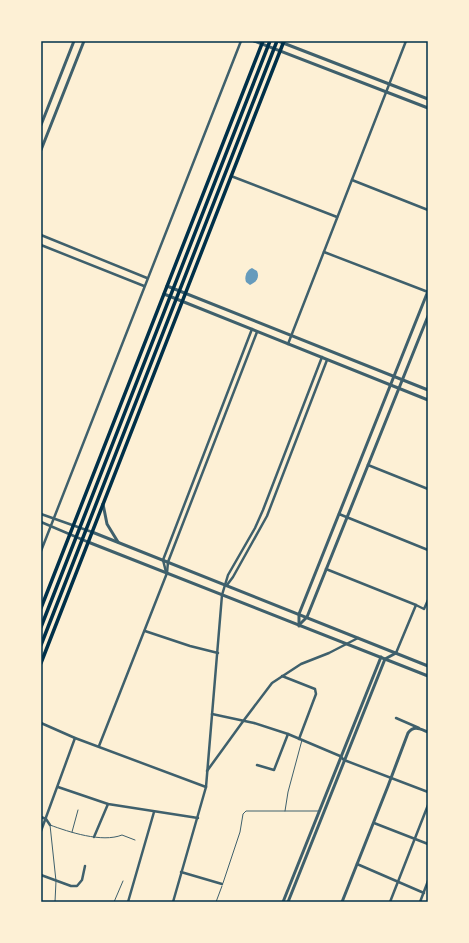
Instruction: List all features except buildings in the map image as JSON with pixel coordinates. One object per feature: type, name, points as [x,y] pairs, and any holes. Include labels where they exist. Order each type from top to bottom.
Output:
[{"type":"main road","points":[[41,626],[270,41]]},
{"type":"main road","points":[[41,645],[277,41]]},
{"type":"main road","points":[[41,608],[262,42]]},
{"type":"main road","points":[[41,663],[284,42]]},
{"type":"street","points":[[41,126],[74,41]]},
{"type":"street","points":[[41,150],[84,41]]},
{"type":"street","points":[[41,551],[240,41]]},
{"type":"street","points":[[254,41],[262,42],[274,49],[428,108]]},
{"type":"street","points":[[277,41],[284,42],[428,99]]},
{"type":"street","points":[[288,344],[406,41]]},
{"type":"street","points":[[231,176],[337,217]]},
{"type":"street","points":[[352,180],[428,210]]},
{"type":"street","points":[[41,235],[147,278]]},
{"type":"street","points":[[41,245],[144,286]]},
{"type":"street","points":[[299,626],[299,614],[428,292],[324,252]]},
{"type":"street","points":[[167,286],[428,390]]},
{"type":"street","points":[[164,294],[428,400]]},
{"type":"street","points":[[299,626],[307,618],[428,316]]},
{"type":"street","points":[[167,573],[163,560],[252,329]]},
{"type":"street","points":[[99,746],[167,573],[168,562],[257,332]]},
{"type":"street","points":[[173,902],[206,787],[222,595],[228,575],[261,515],[322,357]]},
{"type":"street","points":[[226,585],[233,578],[265,519],[327,360]]},
{"type":"street","points":[[368,465],[428,489]]},
{"type":"street","points":[[103,504],[106,524],[118,542]]},
{"type":"street","points":[[41,514],[118,542],[428,666]]},
{"type":"street","points":[[339,514],[428,550]]},
{"type":"street","points":[[41,522],[82,540],[428,676]]},
{"type":"street","points":[[326,570],[424,608],[428,600]]},
{"type":"street","points":[[288,902],[385,659],[396,653],[416,605]]},
{"type":"street","points":[[145,630],[190,646],[218,653]]},
{"type":"street","points":[[207,772],[272,683],[301,664],[348,644],[358,638]]},
{"type":"street","points":[[381,657],[396,653]]},
{"type":"street","points":[[283,902],[340,756],[381,657]]},
{"type":"street","points":[[282,676],[315,689],[316,694],[301,739]]},
{"type":"street","points":[[212,714],[244,720],[288,734],[340,756],[344,760],[428,792]]},
{"type":"street","points":[[396,718],[428,732]]},
{"type":"street","points":[[41,723],[75,738],[206,787]]},
{"type":"street","points":[[342,902],[408,733],[413,729],[419,729]]},
{"type":"street","points":[[257,765],[274,770],[288,734]]},
{"type":"street","points":[[41,831],[75,738]]},
{"type":"street","points":[[58,787],[108,804],[198,818]]},
{"type":"street","points":[[94,837],[108,804]]},
{"type":"street","points":[[390,902],[428,805]]},
{"type":"street","points":[[128,902],[154,812]]},
{"type":"street","points":[[41,817],[46,819],[50,825]]},
{"type":"street","points":[[374,822],[428,844]]},
{"type":"street","points":[[357,864],[424,893]]},
{"type":"street","points":[[41,875],[71,886],[77,886],[82,880],[85,866]]},
{"type":"street","points":[[181,872],[222,884]]},
{"type":"street","points":[[420,902],[428,881]]},
{"type":"lane","points":[[285,811],[301,739]]},
{"type":"lane","points":[[72,833],[78,810]]},
{"type":"lane","points":[[216,902],[240,832],[243,814],[246,811],[318,812]]},
{"type":"lane","points":[[55,902],[56,881],[50,825],[72,833],[94,837],[115,838],[122,835],[135,840]]},
{"type":"lane","points":[[114,902],[123,881]]},
{"type":"water","points":[[252,268],[257,271],[258,278],[250,285],[246,282],[245,278],[247,272]]}]
